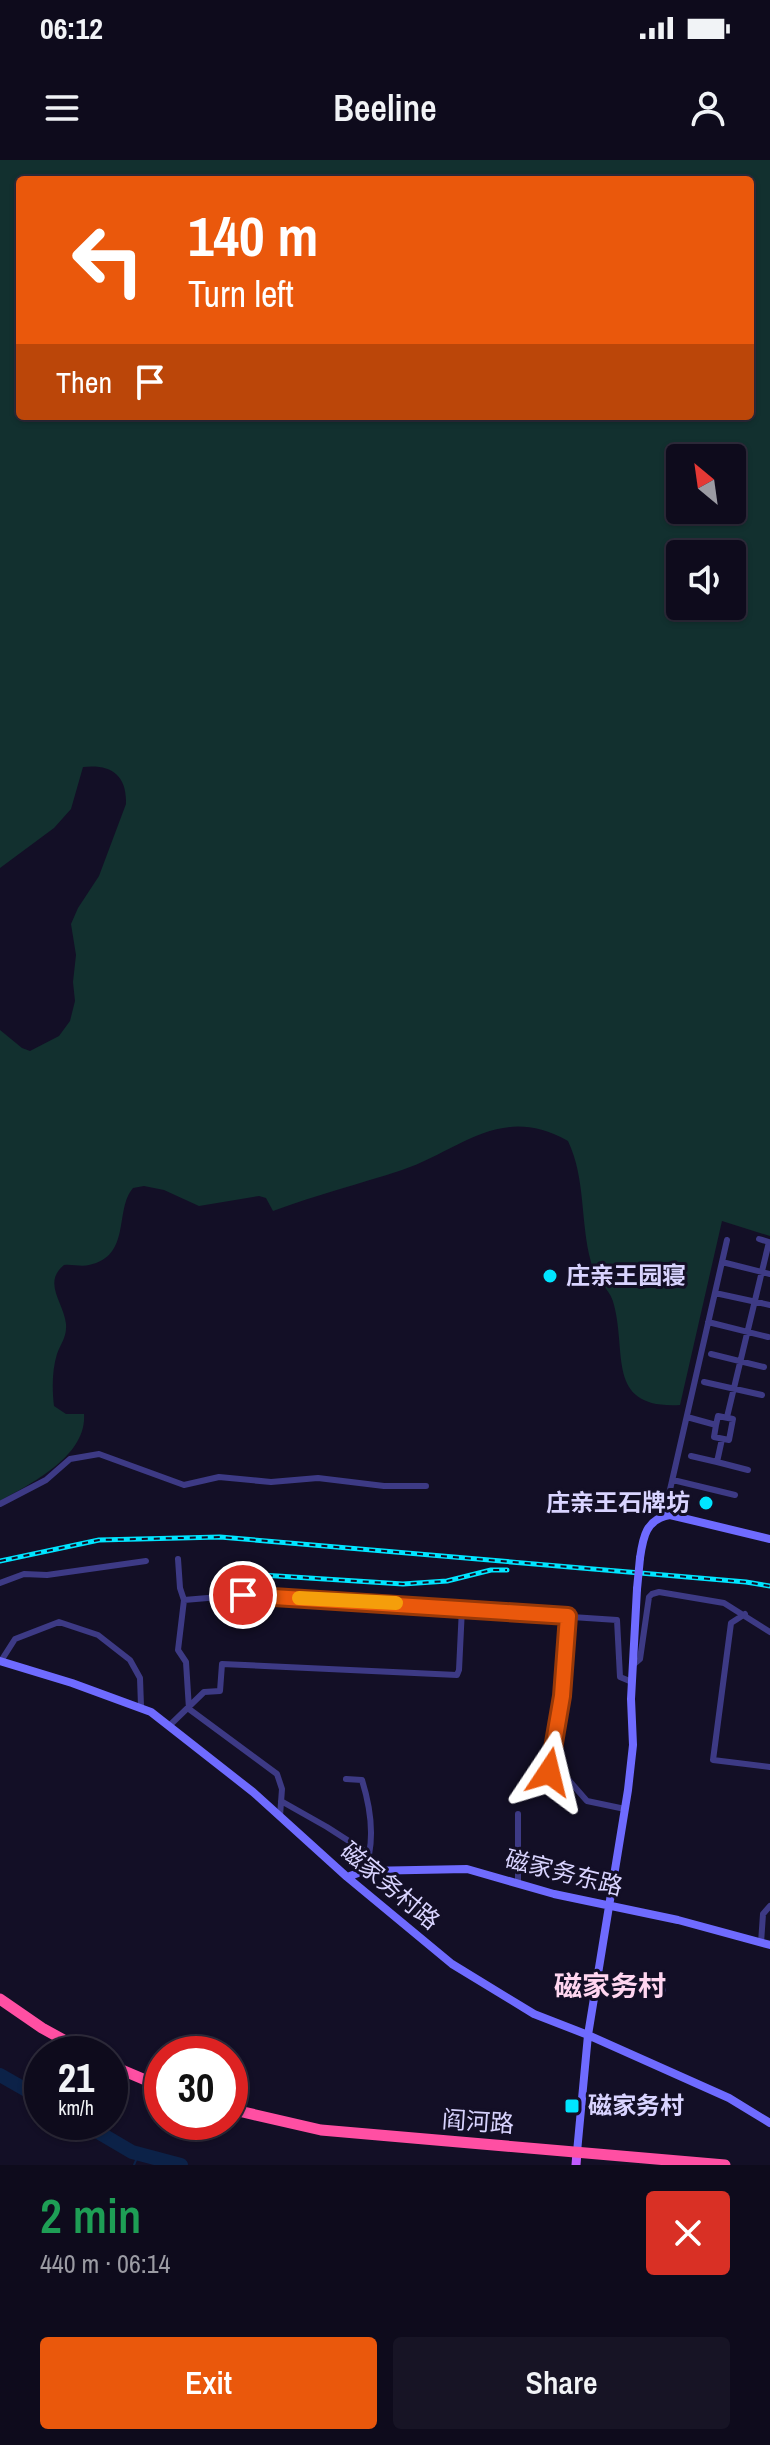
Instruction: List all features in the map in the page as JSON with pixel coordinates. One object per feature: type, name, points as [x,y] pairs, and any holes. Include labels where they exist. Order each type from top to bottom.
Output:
[{"type":"highway","points":[[0,1999],[56,2036]]},
{"type":"highway","name":"阎河路","points":[[248,2113],[321,2130],[725,2165]]},
{"type":"main road","points":[[576,2165],[577,2152]]},
{"type":"street","points":[[727,1417],[769,1242],[759,1239]]},
{"type":"street","points":[[664,1516],[727,1240]]},
{"type":"street","points":[[722,1262],[770,1274]]},
{"type":"street","points":[[715,1293],[770,1305]]},
{"type":"street","points":[[708,1322],[768,1337]]},
{"type":"street","points":[[711,1354],[764,1367]]},
{"type":"street","points":[[704,1382],[762,1395]]},
{"type":"street","points":[[718,1416],[733,1419],[729,1440],[714,1437],[716,1425],[718,1416]]},
{"type":"street","points":[[687,1417],[716,1425]]},
{"type":"street","points":[[717,1462],[722,1439]]},
{"type":"street","points":[[0,1504],[46,1480],[70,1459],[99,1454],[184,1485],[219,1477],[271,1482],[318,1478],[384,1486],[426,1486]]},
{"type":"street","points":[[691,1456],[748,1470]]},
{"type":"street","points":[[673,1480],[735,1495]]},
{"type":"street","points":[[577,2152],[588,2035],[633,1745],[632,1682],[637,1589],[644,1533],[654,1521],[664,1516],[770,1539]]},
{"type":"street","points":[[178,1559],[184,1600],[178,1650],[186,1662],[189,1709],[277,1774],[282,1789],[280,1816]]},
{"type":"street","points":[[0,1583],[24,1574],[47,1575],[146,1561]]},
{"type":"street","points":[[633,1665],[640,1659],[652,1594],[659,1592],[724,1603],[770,1632]]},
{"type":"street","points":[[184,1600],[243,1595],[617,1620],[620,1677],[632,1682]]},
{"type":"street","points":[[169,1726],[204,1692],[220,1691],[222,1664],[457,1675],[462,1608]]},
{"type":"street","points":[[745,1614],[731,1623],[713,1760],[770,1767]]},
{"type":"street","points":[[568,1616],[562,1696],[549,1772],[566,1777],[587,1801],[625,1809]]},
{"type":"street","points":[[0,1661],[15,1639],[59,1622],[98,1635],[130,1660],[140,1678],[141,1706]]},
{"type":"street","name":"磁家务村路","points":[[0,1661],[141,1706],[280,1816],[347,1877],[452,1964],[534,2014],[729,2098],[770,2123]]},
{"type":"street","points":[[346,1779],[362,1780],[371,1807],[369,1854],[364,1871]]},
{"type":"street","points":[[281,1801],[369,1854]]},
{"type":"street","points":[[518,1814],[518,1884]]},
{"type":"street","name":"磁家务东路","points":[[347,1877],[364,1871],[467,1869],[766,1944]]},
{"type":"street","points":[[766,1944],[763,1914],[770,1906]]},
{"type":"street","points":[[596,1981],[663,1990]]},
{"type":"green space","points":[[0,160],[770,160],[770,1236],[722,1221],[680,1405],[656,1404],[640,1398],[630,1388],[624,1375],[614,1305],[591,1262],[578,1170],[568,1141],[544,1131],[522,1127],[501,1128],[402,1170],[273,1211],[266,1198],[259,1196],[199,1206],[164,1190],[144,1186],[133,1188],[127,1197],[117,1242],[111,1252],[89,1265],[64,1265],[55,1279],[54,1286],[66,1329],[54,1366],[54,1406],[66,1414],[84,1414],[83,1429],[77,1443],[55,1466],[0,1501],[0,1030],[30,1051],[59,1036],[70,1021],[75,1001],[73,982],[76,955],[71,924],[99,876],[126,804],[124,785],[109,769],[83,767],[71,809],[54,828],[0,868]]},
{"type":"waterway","points":[[0,2075],[24,2089]]},
{"type":"waterway","points":[[112,2140],[132,2152],[181,2165]]},
{"type":"waterway","points":[[134,2165],[139,2153]]},
{"type":"railway","points":[[0,1561],[99,1540],[220,1537],[770,1586]]},
{"type":"railway","points":[[231,1573],[403,1584],[447,1581],[491,1570],[507,1570]]},
{"type":"slow traffic","points":[[299,1598],[396,1603]]},
{"type":"place","name":"庄亲王园寝","points":[[550,1276]]},
{"type":"place","name":"庄亲王石牌坊","points":[[706,1503]]},
{"type":"place","name":"磁家务村","points":[[572,2106]]},
{"type":"district","name":"磁家务村","points":[[610,1986]]},
{"type":"route","points":[[243,1595],[568,1616],[562,1696],[549,1772]]}]
